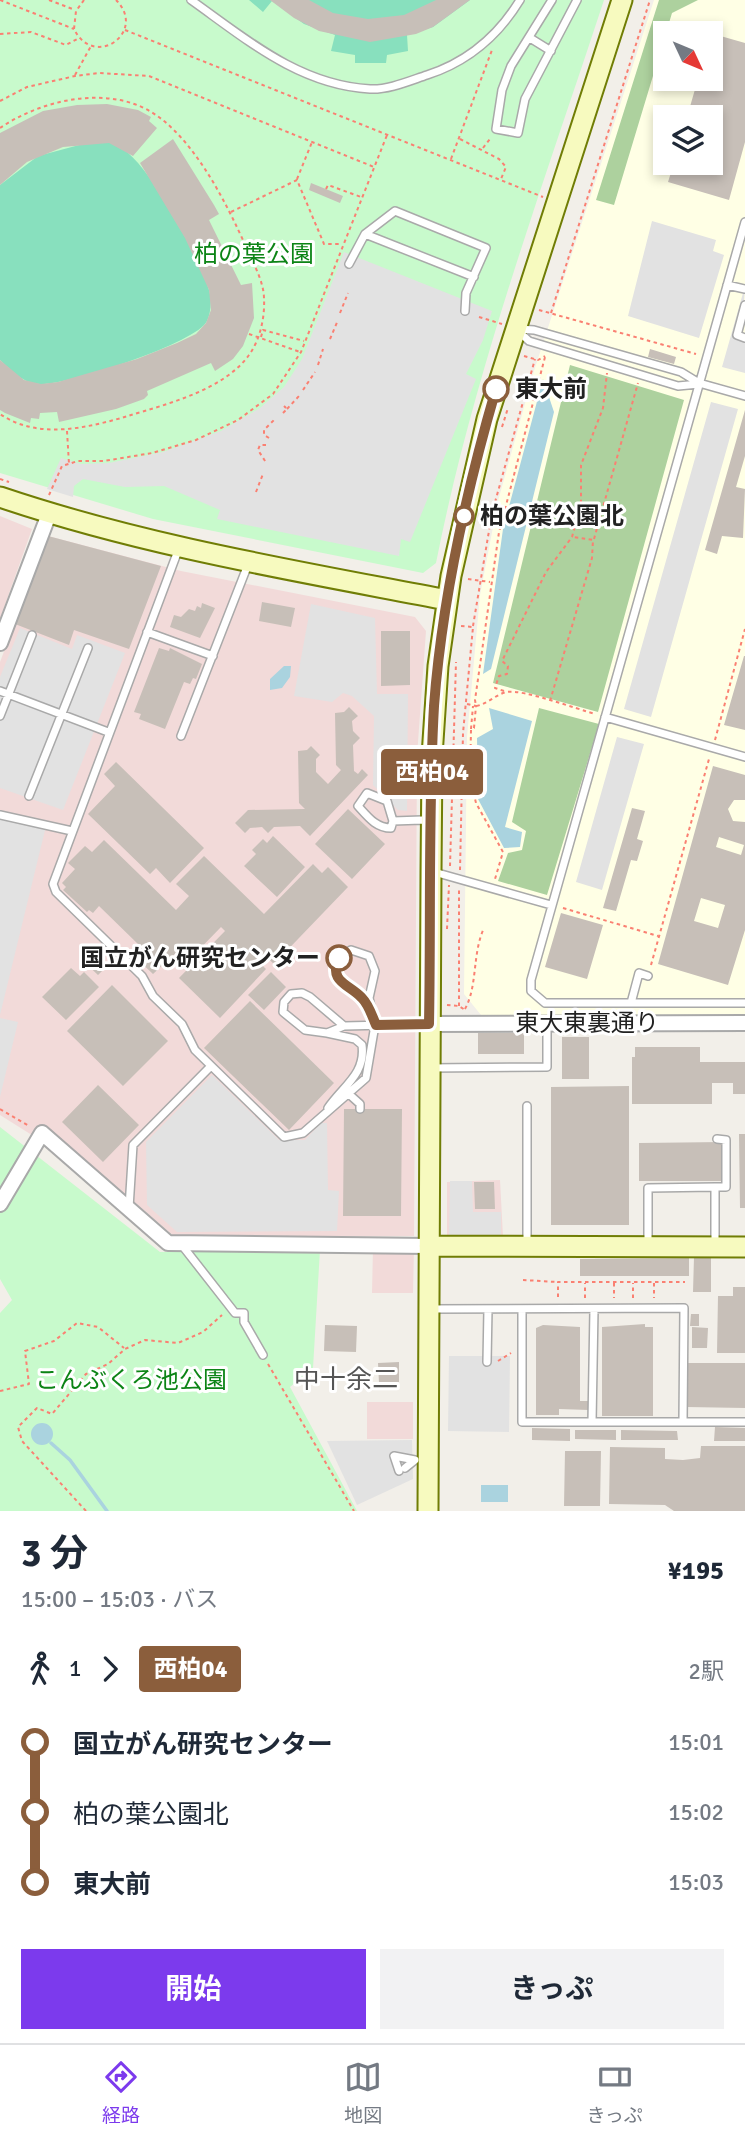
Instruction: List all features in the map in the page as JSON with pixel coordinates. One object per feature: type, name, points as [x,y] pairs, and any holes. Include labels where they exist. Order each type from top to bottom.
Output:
[{"type":"street","points":[[428,1511],[421,1459],[429,1310],[429,1024],[440,873],[431,824],[435,705],[447,600],[468,495],[509,326],[622,0]]},
{"type":"street","points":[[5,490],[179,547],[447,600]]},
{"type":"street","points":[[0,643],[51,503]]},
{"type":"street","name":"東大東裏通り","points":[[429,1024],[745,1023]]},
{"type":"street","points":[[0,1204],[42,1133],[168,1242],[745,1247]]},
{"type":"lane","points":[[191,0],[261,52],[296,70],[330,82],[371,89],[403,83],[439,71],[468,56],[499,30],[520,0]]},
{"type":"lane","points":[[552,0],[511,66],[502,90],[496,129],[518,132],[525,99],[577,0]]},
{"type":"lane","points":[[530,38],[551,51]]},
{"type":"lane","points":[[349,264],[365,234],[395,211],[486,248],[466,293],[465,311]]},
{"type":"lane","points":[[745,222],[531,980],[531,991],[545,1003],[745,1003]]},
{"type":"lane","points":[[365,234],[474,277]]},
{"type":"lane","points":[[727,285],[745,289]]},
{"type":"lane","points":[[745,305],[737,335],[745,338]]},
{"type":"lane","points":[[509,326],[534,330],[681,372],[699,383],[745,396]]},
{"type":"lane","points":[[509,326],[529,341],[658,380],[678,386],[699,383]]},
{"type":"lane","points":[[179,547],[52,884],[56,892],[142,976],[153,996],[182,1024],[195,1050],[284,1137],[297,1137],[366,1079],[376,1025],[369,998],[373,963],[363,953],[351,950],[339,958],[335,973],[346,988],[362,998],[376,1025]]},
{"type":"lane","points":[[181,736],[250,562]]},
{"type":"lane","points":[[147,632],[213,656]]},
{"type":"lane","points":[[0,716],[32,635]]},
{"type":"lane","points":[[29,796],[88,648]]},
{"type":"lane","points":[[0,691],[108,733]]},
{"type":"lane","points":[[605,717],[745,757]]},
{"type":"lane","points":[[367,793],[387,801],[393,821],[391,828],[383,828],[358,806],[367,793]]},
{"type":"lane","points":[[0,815],[72,831]]},
{"type":"lane","points":[[393,821],[422,820],[431,824]]},
{"type":"lane","points":[[440,873],[551,905]]},
{"type":"lane","points":[[631,1003],[639,973],[648,976]]},
{"type":"lane","points":[[326,1112],[359,1073],[362,1045],[355,1039],[298,1027],[283,1012],[284,1002],[291,994],[302,993],[344,1026]]},
{"type":"lane","points":[[327,1033],[344,1026],[429,1024]]},
{"type":"lane","points":[[429,1068],[547,1068],[547,1024]]},
{"type":"lane","points":[[130,1208],[133,1145],[211,1066]]},
{"type":"lane","points":[[350,1095],[360,1104],[360,1109]]},
{"type":"lane","points":[[527,1106],[527,1245]]},
{"type":"lane","points":[[648,1246],[648,1188],[726,1187],[726,1140],[717,1139]]},
{"type":"lane","points":[[715,1187],[715,1247]]},
{"type":"lane","points":[[180,1243],[235,1312],[244,1313],[244,1322],[263,1355]]},
{"type":"lane","points":[[593,1422],[594,1308]]},
{"type":"lane","points":[[429,1310],[684,1308],[683,1422]]},
{"type":"lane","points":[[487,1362],[488,1309]]},
{"type":"lane","points":[[522,1309],[522,1422],[745,1422]]},
{"type":"lane","points":[[394,1456],[421,1459],[402,1469],[394,1456]]},
{"type":"path","points":[[0,0],[75,29]]},
{"type":"path","points":[[18,7],[20,0]]},
{"type":"path","points":[[49,0],[76,10]]},
{"type":"path","points":[[84,0],[76,10],[75,29],[79,38],[91,46],[113,45],[125,30],[127,17],[116,0]]},
{"type":"path","points":[[551,313],[650,0]]},
{"type":"path","points":[[125,30],[544,197]]},
{"type":"path","points":[[450,160],[499,30]]},
{"type":"path","points":[[0,34],[31,33],[66,45],[79,38]]},
{"type":"path","points":[[75,76],[91,46]]},
{"type":"path","points":[[0,101],[27,87],[75,76],[99,73],[149,76],[374,167]]},
{"type":"path","points":[[0,128],[38,108],[85,99],[136,104],[159,117],[178,135],[208,174],[230,212],[260,279],[264,299],[260,337]]},
{"type":"path","points":[[482,149],[496,129]]},
{"type":"path","points":[[51,503],[62,466],[152,453],[195,440],[238,420],[273,394],[301,352],[387,135]]},
{"type":"path","points":[[459,138],[499,159],[506,167],[500,180]]},
{"type":"path","points":[[230,212],[297,180],[312,142]]},
{"type":"path","points":[[297,180],[324,244],[343,244]]},
{"type":"path","points":[[326,189],[328,184],[362,197]]},
{"type":"path","points":[[340,313],[348,293]]},
{"type":"path","points":[[531,310],[551,313],[707,357]]},
{"type":"path","points":[[479,317],[509,326]]},
{"type":"path","points":[[330,339],[338,320]]},
{"type":"path","points":[[0,414],[30,427],[66,430],[154,408],[205,388],[232,372],[248,356],[263,330],[305,341]]},
{"type":"path","points":[[249,334],[301,352]]},
{"type":"path","points":[[318,365],[325,348]]},
{"type":"path","points":[[493,887],[503,852],[477,803],[470,778],[471,730],[491,582],[512,480],[545,356]]},
{"type":"path","points":[[459,1006],[459,877],[470,651],[480,581],[502,477],[535,359]]},
{"type":"path","points":[[303,390],[314,372]]},
{"type":"path","points":[[605,717],[495,688],[499,676],[507,674],[508,666],[502,660],[546,572],[572,537],[581,504],[580,465],[603,408],[607,372]]},
{"type":"path","points":[[550,701],[639,382]]},
{"type":"path","points":[[283,413],[299,396]]},
{"type":"path","points":[[500,433],[508,409]]},
{"type":"path","points":[[269,438],[264,435],[264,430],[276,418]]},
{"type":"path","points":[[66,430],[69,464]]},
{"type":"path","points":[[266,445],[260,445],[258,450],[267,464]]},
{"type":"path","points":[[256,492],[263,474]]},
{"type":"path","points":[[502,477],[512,480]]},
{"type":"path","points":[[0,479],[5,490]]},
{"type":"path","points":[[43,494],[51,503]]},
{"type":"path","points":[[572,537],[593,540]]},
{"type":"path","points":[[467,579],[491,582]]},
{"type":"path","points":[[475,614],[486,615]]},
{"type":"path","points":[[458,637],[458,626],[473,627]]},
{"type":"path","points":[[648,976],[745,629]]},
{"type":"path","points":[[470,651],[481,652]]},
{"type":"path","points":[[447,936],[440,873],[456,659]]},
{"type":"path","points":[[466,704],[475,706],[507,692]]},
{"type":"path","points":[[551,905],[659,936]]},
{"type":"path","points":[[465,1010],[472,997],[476,945],[484,928]]},
{"type":"path","points":[[0,1109],[42,1133]]},
{"type":"path","points":[[523,1280],[685,1282]]},
{"type":"path","points":[[558,1282],[558,1309]]},
{"type":"path","points":[[584,1308],[585,1282]]},
{"type":"path","points":[[614,1282],[614,1308]]},
{"type":"path","points":[[632,1308],[633,1282]]},
{"type":"path","points":[[654,1282],[654,1308]]},
{"type":"path","points":[[86,1511],[22,1441],[18,1427],[37,1409],[52,1414],[86,1374],[108,1364],[125,1349],[145,1340],[178,1343],[203,1332],[231,1307]]},
{"type":"path","points":[[0,1391],[29,1384],[25,1351],[54,1341],[77,1323],[98,1327],[125,1349]]},
{"type":"path","points":[[497,1362],[501,1357],[508,1357],[512,1353]]},
{"type":"path","points":[[263,1355],[354,1511]]},
{"type":"path","points":[[345,1511],[350,1507]]},
{"type":"shaded area","points":[[654,0],[745,0],[745,1016],[481,1015],[464,994],[467,737],[480,595],[498,501],[534,371]]},
{"type":"shaded area","points":[[652,221],[716,240],[713,251],[724,255],[699,338],[628,316]]},
{"type":"shaded area","points":[[344,252],[492,311],[483,340],[466,374],[476,379],[410,542],[401,539],[399,556],[217,519],[220,510],[164,486],[125,487],[83,479],[74,486],[73,497],[47,489],[61,458],[81,464],[109,463],[163,452],[221,431],[260,408],[284,387],[302,359]]},
{"type":"shaded area","points":[[745,286],[742,334],[745,335],[745,373],[722,367]]},
{"type":"shaded area","points":[[711,402],[738,409],[651,717],[624,709]]},
{"type":"shaded area","points":[[0,516],[32,529],[0,619]]},
{"type":"shaded area","points":[[48,536],[181,571],[415,617],[426,631],[417,756],[414,1236],[175,1237],[45,1125],[35,1137],[0,1115],[0,662]]},
{"type":"shaded area","points":[[311,604],[375,618],[377,694],[408,694],[407,811],[398,810],[373,785],[374,716],[352,696],[343,693],[332,702],[294,696]]},
{"type":"shaded area","points":[[20,628],[72,649],[77,635],[125,653],[63,810],[0,788],[0,677]]},
{"type":"shaded area","points":[[617,737],[644,744],[602,890],[576,882]]},
{"type":"shaded area","points":[[0,811],[47,822],[0,1015]]},
{"type":"shaded area","points":[[0,1018],[18,1022],[0,1097]]},
{"type":"shaded area","points":[[212,1075],[279,1140],[305,1140],[321,1123],[327,1123],[328,1190],[339,1191],[337,1231],[177,1232],[147,1205],[146,1142]]},
{"type":"shaded area","points":[[500,1180],[503,1237],[447,1237],[447,1182]]},
{"type":"shaded area","points":[[450,1181],[472,1181],[473,1212],[501,1212],[501,1237],[449,1237]]},
{"type":"shaded area","points":[[373,1248],[414,1248],[413,1293],[372,1293]]},
{"type":"shaded area","points":[[449,1356],[510,1356],[509,1432],[448,1431]]},
{"type":"shaded area","points":[[367,1402],[413,1402],[413,1439],[367,1439]]},
{"type":"shaded area","points":[[412,1440],[413,1479],[357,1505],[327,1441]]},
{"type":"green space","name":"柏の葉公園","points":[[0,0],[604,0],[511,279],[470,420],[436,563],[423,573],[153,519],[0,473]]},
{"type":"green space","points":[[249,0],[470,0],[433,27],[407,35],[408,51],[387,55],[386,63],[355,63],[355,55],[331,51],[335,35],[304,24],[272,1],[263,12]]},
{"type":"green space","points":[[659,0],[698,0],[672,13],[670,21],[653,21],[653,76],[614,205],[596,200]]},
{"type":"green space","points":[[83,144],[115,144],[145,171],[172,212],[204,275],[211,302],[209,314],[207,321],[198,330],[129,362],[54,383],[34,383],[18,376],[0,360],[0,185],[38,156]]},
{"type":"green space","points":[[570,365],[684,400],[598,712],[493,683]]},
{"type":"green space","points":[[539,708],[599,724],[547,895],[498,881],[508,853],[522,850],[526,831],[512,822]]},
{"type":"green space","name":"こんぶくろ池公園","points":[[0,1127],[160,1252],[320,1250],[313,1368],[290,1387],[357,1511],[0,1511],[0,1313],[12,1300],[0,1279]]},
{"type":"water","points":[[543,379],[554,412],[491,669],[483,674],[503,529]]},
{"type":"water","points":[[284,666],[291,666],[290,677],[282,688],[270,690],[270,679]]},
{"type":"water","points":[[489,708],[532,721],[505,827],[522,832],[520,847],[504,848],[478,799],[477,738],[493,729]]},
{"type":"water","points":[[42,1423],[50,1426],[53,1434],[50,1442],[42,1445],[34,1442],[31,1434],[34,1426]]},
{"type":"water","points":[[481,1485],[508,1485],[508,1502],[481,1502]]},
{"type":"building","points":[[270,0],[309,0],[333,13],[368,19],[404,15],[436,0],[470,0],[433,27],[416,34],[370,42],[319,31],[294,18]]},
{"type":"building","points":[[723,37],[745,43],[745,142],[729,200],[668,182],[670,175],[723,175],[723,105],[690,105],[695,91],[723,91]]},
{"type":"building","points":[[107,104],[138,110],[151,117],[149,121],[157,128],[133,156],[109,143],[63,147],[27,162],[0,185],[0,133],[43,111],[77,105]]},
{"type":"building","points":[[173,139],[219,214],[209,220],[241,285],[252,283],[254,318],[243,346],[233,359],[215,371],[211,363],[147,391],[148,395],[144,399],[116,409],[59,422],[57,412],[40,413],[39,419],[31,418],[30,423],[0,410],[0,360],[24,380],[41,384],[58,382],[137,359],[196,334],[206,323],[211,310],[209,290],[185,238],[140,163]]},
{"type":"building","points":[[311,183],[343,196],[340,203],[309,190]]},
{"type":"building","points":[[650,349],[676,357],[674,364],[648,357]]},
{"type":"building","points":[[745,410],[745,456],[736,487],[745,489],[743,538],[722,536],[717,554],[705,550]]},
{"type":"building","points":[[48,536],[161,566],[129,649],[74,630],[69,645],[15,624]]},
{"type":"building","points":[[262,602],[295,608],[291,627],[259,621]]},
{"type":"building","points":[[202,603],[215,608],[200,638],[170,627],[174,615],[181,617],[189,609],[195,611],[197,606],[201,608]]},
{"type":"building","points":[[381,631],[410,631],[410,685],[381,686]]},
{"type":"building","points":[[159,648],[169,651],[170,648],[202,664],[196,679],[193,678],[190,684],[184,682],[165,729],[139,719],[141,714],[134,712]]},
{"type":"building","points":[[745,656],[745,730],[724,725]]},
{"type":"building","points":[[349,707],[358,716],[352,721],[353,731],[360,738],[353,745],[354,771],[358,774],[362,769],[368,775],[310,836],[300,826],[274,827],[268,833],[262,827],[250,828],[245,833],[235,823],[248,810],[305,809],[299,803],[298,751],[307,750],[311,746],[320,755],[316,759],[316,772],[328,784],[341,770],[336,765],[335,713],[344,712]]},
{"type":"building","points":[[116,762],[204,848],[170,883],[156,868],[150,874],[88,814],[115,786],[104,774]]},
{"type":"building","points":[[713,766],[745,775],[745,800],[734,800],[728,809],[733,821],[745,822],[745,930],[728,985],[658,964]],"holes":[[[719,837],[744,845],[741,855],[716,847]],[[701,898],[725,905],[718,928],[694,921]]]},
{"type":"building","points":[[632,808],[645,811],[637,839],[643,841],[637,861],[631,860],[616,911],[603,908]]},
{"type":"building","points":[[348,809],[385,844],[352,879],[315,844]]},
{"type":"building","points":[[273,836],[305,867],[277,897],[244,866],[256,854],[252,850],[263,839],[267,843]]},
{"type":"building","points":[[104,840],[176,910],[189,896],[176,884],[204,856],[264,914],[313,864],[322,873],[328,867],[348,887],[274,964],[263,954],[257,960],[266,969],[220,1018],[179,978],[225,931],[221,927],[187,962],[177,952],[153,974],[135,957],[140,946],[99,906],[93,913],[89,910],[87,912],[63,890],[66,887],[62,883],[75,869],[68,863],[85,846],[92,852]]},
{"type":"building","points":[[561,913],[603,925],[587,979],[545,967]]},
{"type":"building","points":[[89,949],[107,966],[98,975],[80,958]]},
{"type":"building","points":[[71,968],[80,976],[84,972],[99,987],[66,1020],[42,997]]},
{"type":"building","points":[[271,972],[286,987],[264,1010],[248,995]]},
{"type":"building","points":[[112,985],[168,1041],[123,1086],[67,1031]]},
{"type":"building","points":[[250,1001],[334,1083],[289,1130],[204,1048]]},
{"type":"building","points":[[478,1033],[524,1033],[524,1054],[478,1054]]},
{"type":"building","points":[[562,1037],[589,1037],[589,1079],[562,1079]]},
{"type":"building","points":[[635,1047],[700,1047],[700,1062],[745,1062],[745,1094],[733,1094],[733,1083],[712,1083],[712,1104],[632,1104],[632,1057],[635,1057]]},
{"type":"building","points":[[98,1085],[139,1125],[103,1162],[62,1122]]},
{"type":"building","points":[[629,1086],[629,1225],[551,1225],[551,1087]]},
{"type":"building","points":[[344,1109],[402,1109],[401,1216],[343,1216]]},
{"type":"building","points":[[739,1134],[745,1134],[745,1208],[740,1208]]},
{"type":"building","points":[[723,1142],[723,1181],[639,1181],[639,1143]]},
{"type":"building","points":[[474,1182],[494,1182],[495,1209],[475,1209]]},
{"type":"building","points":[[694,1257],[711,1258],[711,1292],[693,1292]]},
{"type":"building","points":[[689,1258],[689,1276],[580,1276],[580,1259]]},
{"type":"building","points":[[733,1287],[745,1287],[745,1353],[717,1353],[718,1296],[733,1296]]},
{"type":"building","points":[[691,1314],[699,1314],[699,1326],[690,1326]]},
{"type":"building","points":[[645,1324],[645,1327],[653,1327],[653,1416],[602,1416],[602,1327]]},
{"type":"building","points":[[325,1325],[357,1326],[356,1352],[324,1351]]},
{"type":"building","points":[[543,1325],[580,1327],[580,1401],[589,1401],[589,1410],[559,1409],[559,1415],[536,1415],[536,1328]]},
{"type":"building","points":[[692,1327],[708,1328],[707,1348],[692,1348]]},
{"type":"building","points":[[399,1362],[399,1382],[379,1383],[378,1363]]},
{"type":"building","points":[[688,1363],[745,1363],[745,1408],[687,1407]]},
{"type":"building","points":[[715,1427],[745,1428],[745,1441],[714,1441]]},
{"type":"building","points":[[532,1428],[570,1429],[570,1441],[532,1440]]},
{"type":"building","points":[[575,1430],[616,1430],[616,1440],[575,1439]]},
{"type":"building","points":[[621,1430],[677,1431],[678,1440],[621,1440]]},
{"type":"building","points":[[701,1446],[745,1446],[745,1511],[674,1511],[665,1505],[609,1504],[610,1447],[665,1448],[665,1459],[683,1460],[700,1458]]},
{"type":"building","points":[[565,1451],[601,1451],[600,1506],[564,1506]]},
{"type":"waterway","points":[[51,1443],[70,1460],[107,1511]]},
{"type":"bus line","name":"西柏04","points":[[339,958],[335,973],[338,980],[362,998],[376,1025],[429,1024],[432,756],[436,686],[447,600],[468,495],[496,389]]},
{"type":"place","name":"東大前","points":[[496,389]]},
{"type":"place","name":"柏の葉公園北","points":[[464,516]]},
{"type":"place","name":"国立がん研究センター","points":[[339,958]]},
{"type":"district","name":"中十余二","points":[[346,1380]]}]
